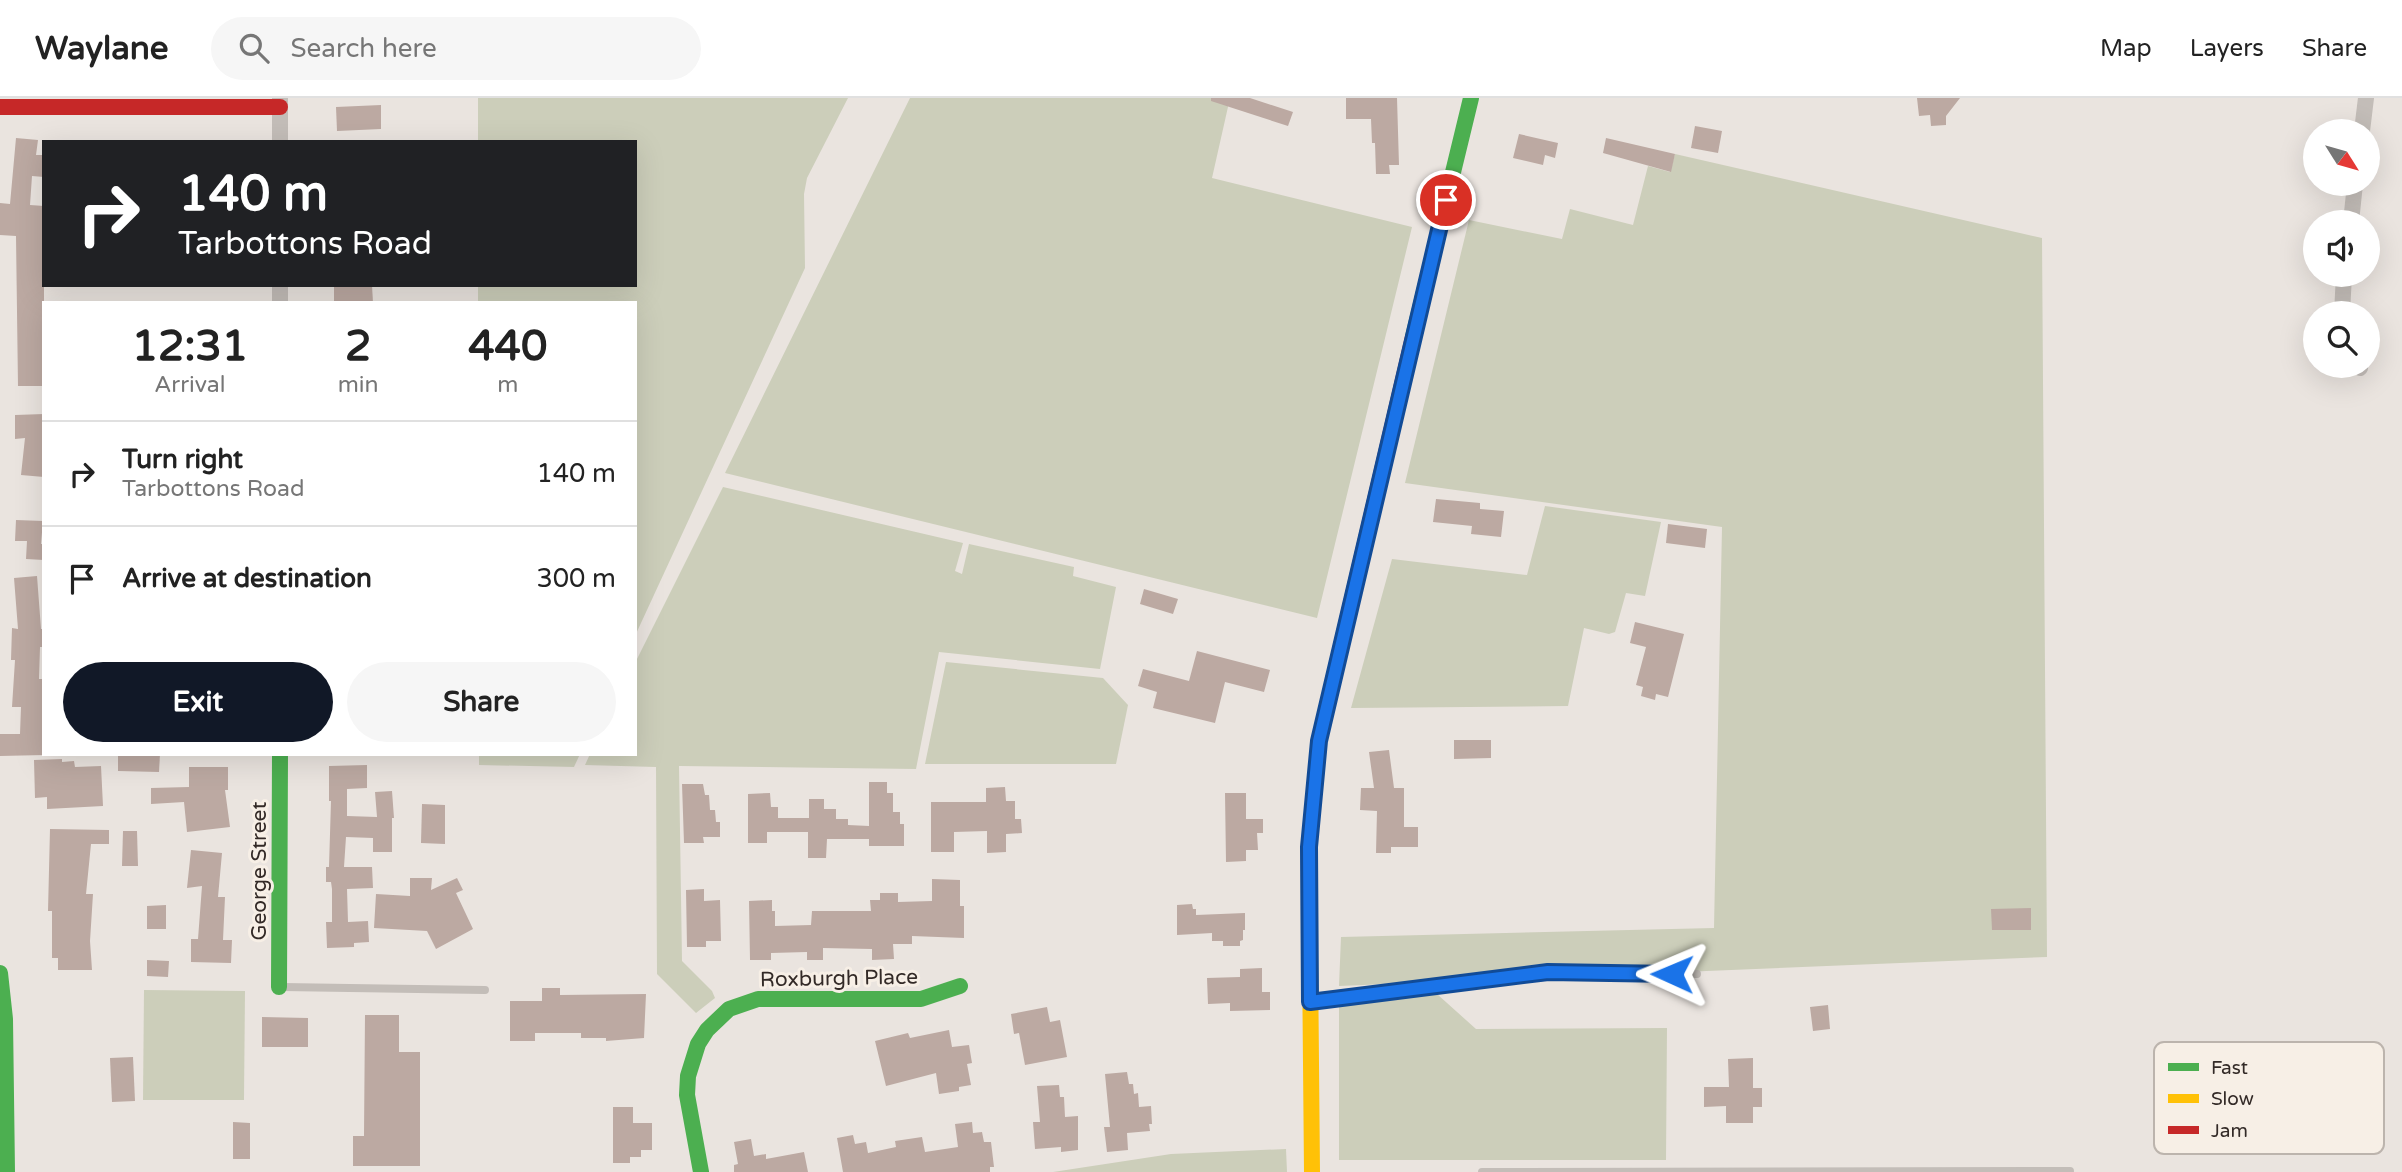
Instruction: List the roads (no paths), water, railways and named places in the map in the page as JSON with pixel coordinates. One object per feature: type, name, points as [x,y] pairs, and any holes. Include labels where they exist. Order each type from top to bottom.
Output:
[{"type":"street","points":[[1312,1172],[1309,847],[1319,741],[1369,520],[1471,98]]},
{"type":"street","points":[[2364,119],[2367,98]]},
{"type":"street","points":[[0,107],[280,102],[280,140]]},
{"type":"street","name":"George Street","points":[[279,987],[280,756]]},
{"type":"street","points":[[0,973],[5,1019],[7,1172]]},
{"type":"street","name":"Roxburgh Place","points":[[701,1172],[687,1095],[688,1076],[698,1044],[707,1030],[729,1009],[758,999],[921,999],[960,986]]},
{"type":"lane","points":[[1310,1002],[1548,972],[1697,974]]},
{"type":"lane","points":[[279,987],[485,990]]},
{"type":"lane","points":[[1482,1172],[2070,1171]]}]
